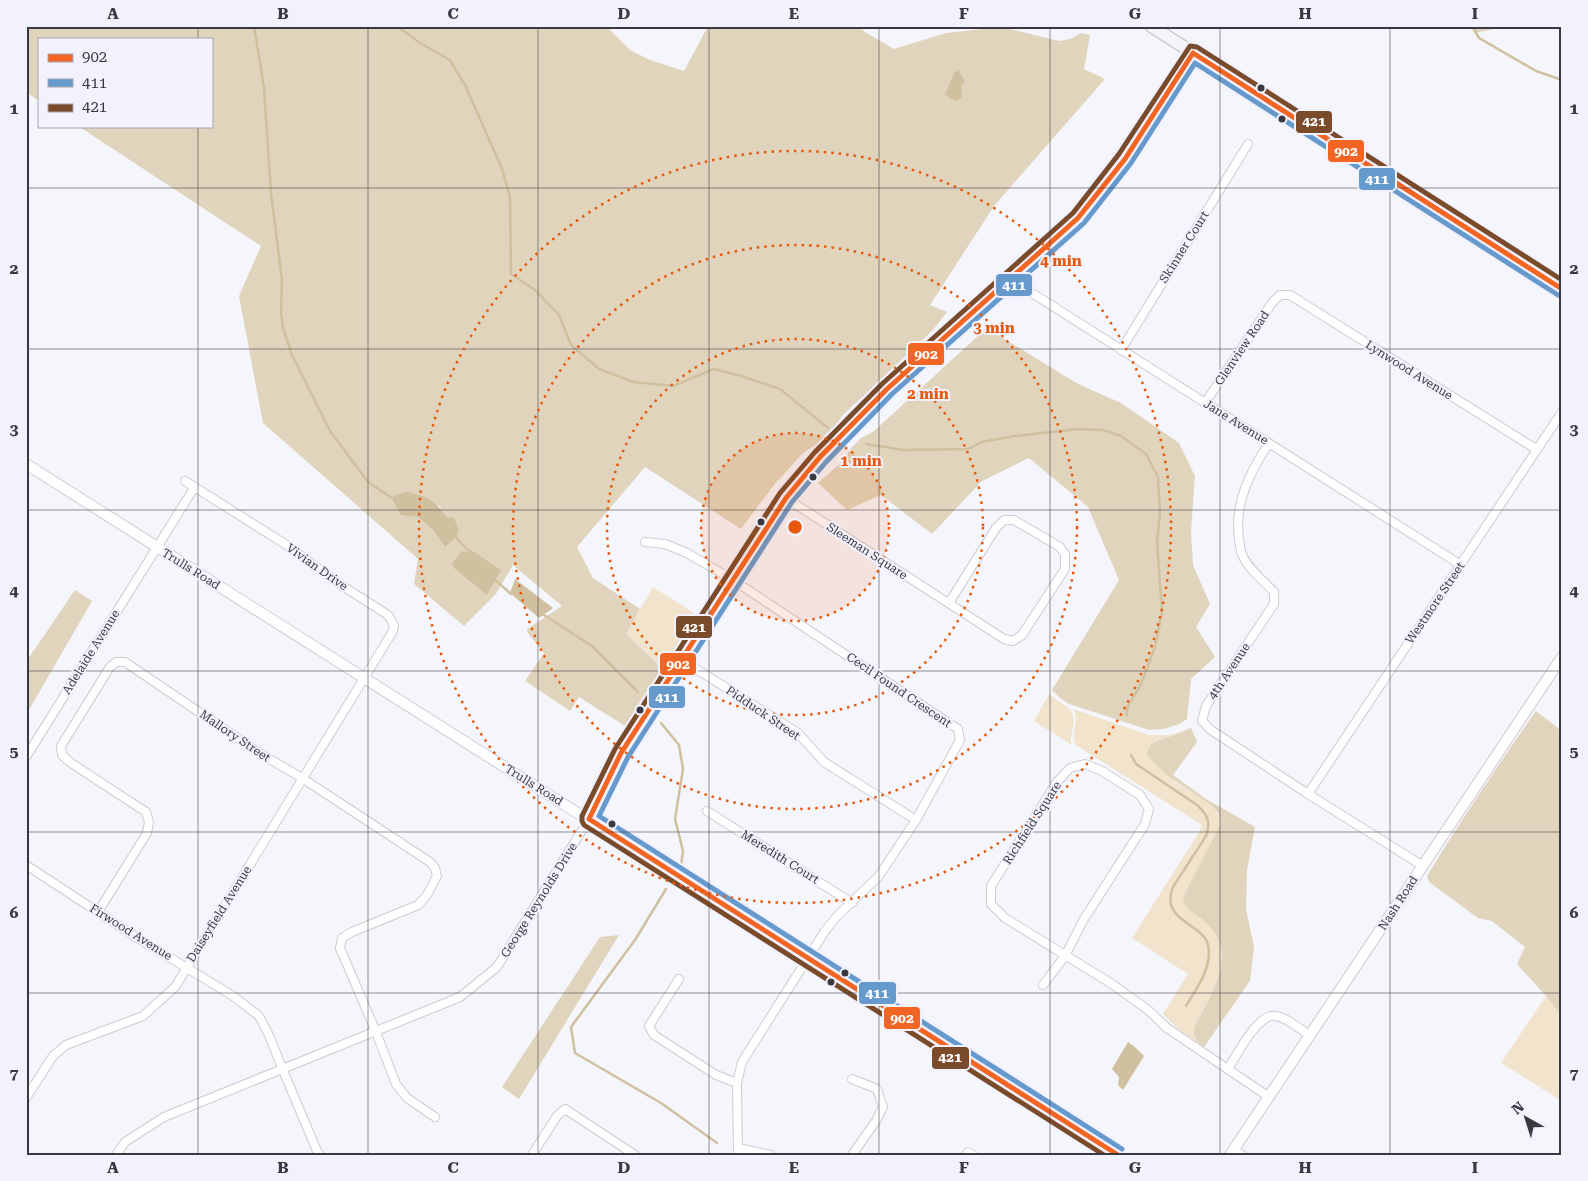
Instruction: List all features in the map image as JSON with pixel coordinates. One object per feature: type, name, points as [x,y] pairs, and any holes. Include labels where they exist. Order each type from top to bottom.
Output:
[{"type":"main road","points":[[1151,26],[1562,289]]},
{"type":"street","name":"George Reynolds Drive","points":[[116,1155],[125,1142],[164,1117],[460,997],[497,967],[589,819],[621,753],[786,498],[820,457],[887,389],[1078,218],[1100,194],[1193,53]]},
{"type":"street","name":"Skinner Court","points":[[1121,350],[1248,144]]},
{"type":"street","name":"Jane Avenue","points":[[1010,279],[1461,565]]},
{"type":"street","name":"Glenview Road","points":[[1205,403],[1280,294]]},
{"type":"street","name":"Lynwood Avenue","points":[[1280,294],[1298,300],[1536,450]]},
{"type":"street","name":"Westmore Street","points":[[1308,794],[1562,412]]},
{"type":"street","name":"4th Avenue","points":[[1269,443],[1248,478],[1240,502],[1237,526],[1242,554],[1249,565],[1274,592],[1274,604],[1206,706],[1202,721],[1211,730],[1308,794],[1422,866]]},
{"type":"street","name":"Trulls Road","points":[[26,464],[1118,1155]]},
{"type":"street","name":"Vivian Drive","points":[[184,481],[285,544],[392,619],[393,631],[364,678]]},
{"type":"street","name":"Adelaide Avenue","points":[[26,757],[194,488]]},
{"type":"street","name":"Sleeman Square","points":[[786,498],[1004,639],[1013,641],[1022,635],[1065,569],[1065,554],[1060,547],[1014,520],[1004,520],[996,528],[949,603]]},
{"type":"street","name":"Cecil Found Crescent","points":[[644,542],[665,544],[687,553],[733,580],[958,729],[960,740],[916,820],[879,876],[837,916],[825,931],[742,1062],[737,1083],[738,1151]]},
{"type":"street","name":"Nash Road","points":[[1235,1153],[1270,1096],[1562,657]]},
{"type":"street","name":"Pidduck Street","points":[[682,660],[798,733],[824,762],[916,820]]},
{"type":"street","name":"Mallory Street","points":[[98,912],[147,833],[149,822],[146,812],[62,756],[61,746],[110,667],[116,662],[126,662],[261,754],[302,778],[430,862],[436,868],[437,876],[427,895],[418,905],[352,932],[342,938],[340,948],[376,1032]]},
{"type":"street","name":"Daiseyfield Avenue","points":[[26,1098],[53,1056],[66,1046],[144,1016],[175,987],[364,678]]},
{"type":"street","name":"Richfield Square","points":[[1064,956],[1084,919],[1145,824],[1149,809],[1140,795],[1102,771],[1085,764],[1070,768],[1057,782],[991,886],[991,904],[1005,918],[1064,956],[1112,984],[1148,1010],[1167,1028],[1270,1096]]},
{"type":"street","name":"Meredith Court","points":[[707,812],[852,903]]},
{"type":"street","name":"Firwood Avenue","points":[[26,865],[136,937],[233,996],[259,1016],[269,1035],[320,1155]]},
{"type":"street","points":[[1043,985],[1064,956]]},
{"type":"street","points":[[679,979],[649,1026],[654,1035],[716,1075],[737,1083]]},
{"type":"street","points":[[1228,1068],[1259,1022],[1267,1016],[1276,1016],[1285,1020],[1310,1036]]},
{"type":"street","points":[[376,1032],[396,1084],[407,1098],[435,1117]]},
{"type":"street","points":[[852,1079],[877,1089],[883,1107],[876,1121],[852,1155]]},
{"type":"street","points":[[532,1155],[557,1116],[564,1109],[636,1155]]},
{"type":"street","points":[[738,1151],[771,1155]]},
{"type":"street","points":[[966,1155],[968,1152],[973,1155]]},
{"type":"shaded area","points":[[26,26],[608,26],[630,50],[650,60],[684,71],[708,26],[859,26],[865,32],[894,49],[946,33],[1002,27],[1059,41],[1070,39],[1081,33],[1090,35],[1084,69],[1105,79],[994,206],[930,305],[947,312],[933,330],[842,416],[835,427],[818,443],[802,454],[774,485],[741,529],[645,467],[577,547],[593,578],[640,609],[626,634],[663,669],[625,726],[579,697],[570,711],[525,681],[544,653],[527,632],[527,629],[562,606],[513,565],[496,594],[464,626],[414,584],[418,559],[263,423],[239,296],[261,246],[81,128],[212,128],[212,38],[38,38],[38,100],[26,92]],"holes":[[[438,505],[447,517],[445,547],[433,530],[418,517]]]},
{"type":"shaded area","points":[[1470,26],[1498,26],[1494,29],[1475,33]]},
{"type":"shaded area","points":[[958,70],[965,82],[961,85],[962,98],[956,101],[945,94],[954,73]]},
{"type":"shaded area","points":[[990,330],[1078,384],[1121,403],[1179,443],[1195,476],[1191,532],[1193,565],[1210,604],[1196,627],[1215,657],[1191,679],[1187,719],[1179,724],[1164,729],[1149,730],[1069,704],[1052,690],[1119,580],[1088,507],[1029,458],[982,481],[932,534],[881,495],[847,510],[818,483],[844,460],[851,448],[861,438],[874,431],[980,334]]},
{"type":"shaded area","points":[[407,492],[421,495],[438,506],[447,517],[454,518],[459,530],[456,537],[445,547],[433,530],[418,517],[401,515],[392,499],[395,495]]},
{"type":"shaded area","points":[[471,550],[501,570],[487,595],[454,568],[452,563],[462,551],[467,553]]},
{"type":"shaded area","points":[[515,579],[553,608],[539,618],[510,593]]},
{"type":"shaded area","points":[[653,587],[694,613],[679,644],[663,669],[626,634]]},
{"type":"shaded area","points":[[75,590],[92,601],[26,715],[26,662]]},
{"type":"shaded area","points":[[1049,694],[1067,707],[1074,717],[1071,736],[1072,745],[1034,721]]},
{"type":"shaded area","points":[[1073,709],[1149,735],[1170,735],[1191,728],[1173,736],[1156,740],[1165,767],[1172,779],[1210,804],[1216,810],[1219,817],[1219,825],[1213,842],[1183,897],[1188,908],[1207,923],[1218,935],[1221,947],[1222,962],[1217,982],[1195,1026],[1194,1038],[1200,1044],[1178,1029],[1163,1014],[1188,974],[1132,938],[1202,825],[1076,745],[1074,737],[1076,719]]},
{"type":"shaded area","points":[[1536,711],[1562,731],[1562,1017],[1517,964],[1525,947],[1492,921],[1478,918],[1429,882],[1427,876],[1480,793]]},
{"type":"shaded area","points":[[1191,728],[1197,742],[1173,775],[1206,799],[1255,827],[1247,870],[1246,909],[1254,947],[1250,981],[1204,1047],[1195,1038],[1194,1030],[1215,985],[1222,958],[1220,944],[1214,931],[1187,907],[1183,897],[1220,824],[1219,814],[1212,806],[1171,778],[1147,754],[1150,746],[1156,741]]},
{"type":"shaded area","points":[[619,935],[519,1099],[502,1087],[600,937]]},
{"type":"shaded area","points":[[1546,996],[1562,1017],[1562,1101],[1501,1063]]},
{"type":"shaded area","points":[[1128,1042],[1144,1056],[1123,1090],[1118,1085],[1119,1077],[1112,1069]]},
{"type":"waterway","points":[[254,26],[264,88],[271,193],[282,280],[281,312],[283,328],[292,355],[330,431],[368,482],[395,500]]},
{"type":"waterway","points":[[397,26],[420,43],[450,60],[466,87],[502,169],[510,197],[511,274],[535,290],[559,315],[571,345],[599,369],[634,382],[673,386],[714,369],[741,376],[780,389],[828,428]]},
{"type":"waterway","points":[[1472,26],[1479,38],[1536,71],[1562,80]]},
{"type":"waterway","points":[[866,444],[904,450],[968,449],[982,442],[1015,436],[1078,429],[1103,430],[1121,436],[1146,454],[1158,477],[1160,514],[1157,542],[1162,612],[1155,647],[1141,684],[1127,708],[1127,715]]},
{"type":"waterway","points":[[454,535],[471,554]]},
{"type":"waterway","points":[[493,578],[511,594]]},
{"type":"waterway","points":[[541,613],[592,646],[638,692]]},
{"type":"waterway","points":[[661,723],[679,745],[683,769],[675,819],[683,851],[681,866]]},
{"type":"waterway","points":[[1131,755],[1136,764],[1197,805],[1204,812],[1208,823],[1206,836],[1173,887],[1170,898],[1172,907],[1177,914],[1198,931],[1208,945],[1209,953],[1206,969],[1186,1006]]},
{"type":"waterway","points":[[666,889],[635,940],[571,1027],[575,1053],[661,1103],[717,1143]]},
{"type":"transit line","name":"421","points":[[1104,1155],[584,825],[582,816],[615,749],[780,493],[815,452],[882,384],[1073,213],[1119,154],[1190,46],[1197,47],[1562,280]]},
{"type":"transit line","name":"902","points":[[1118,1155],[589,819],[621,753],[786,498],[820,457],[887,389],[1078,218],[1125,159],[1193,53],[1562,289]]},
{"type":"transit line","name":"411","points":[[1122,1149],[599,816],[628,757],[792,502],[826,462],[892,394],[1084,223],[1131,163],[1195,63],[1558,295]]}]
